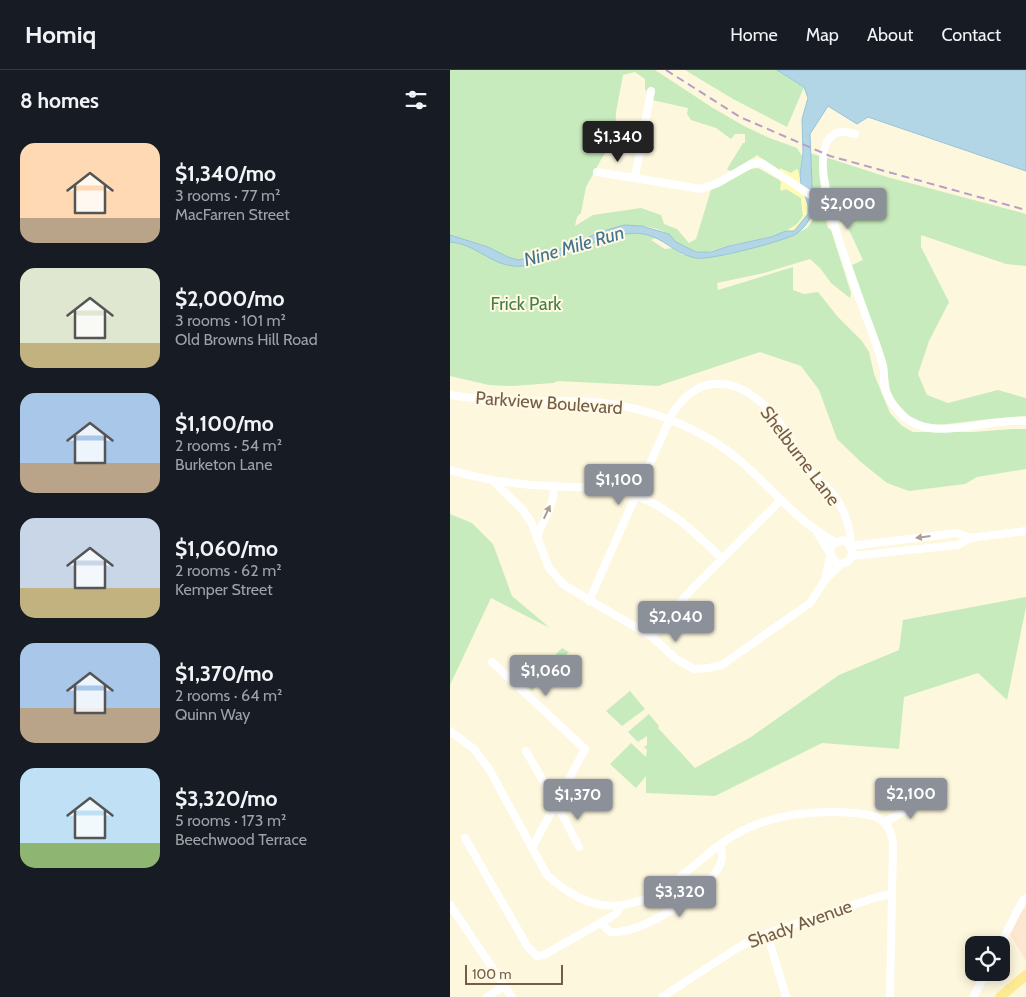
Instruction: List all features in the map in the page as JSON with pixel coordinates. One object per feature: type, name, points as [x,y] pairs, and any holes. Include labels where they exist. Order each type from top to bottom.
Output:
[{"type":"main road","points":[[1000,997],[1026,975]]},
{"type":"street","points":[[635,177],[651,91]]},
{"type":"street","points":[[855,134],[839,132],[829,138],[822,156],[827,206],[884,366],[885,391],[893,404],[909,421],[929,429],[946,429],[1012,420],[1026,421]]},
{"type":"street","points":[[598,172],[701,189],[718,183],[756,162],[768,166],[827,206]]},
{"type":"street","name":"Shelburne Lane","points":[[589,600],[669,420],[681,400],[698,388],[717,383],[731,385],[744,390],[768,410],[781,425],[805,464],[836,498],[846,521],[851,545]]},
{"type":"street","name":"Parkview Boulevard","points":[[450,395],[513,401],[593,402],[618,405],[649,412],[683,425],[727,450],[763,481],[780,501],[817,533],[835,562],[841,564]]},
{"type":"street","points":[[450,470],[493,481],[553,486],[601,487],[636,496],[654,504],[685,523],[722,559]]},
{"type":"street","points":[[493,481],[523,510],[532,524],[549,568],[564,585],[652,636],[676,658],[694,669],[722,665],[810,603],[825,580],[841,564],[848,562],[852,556],[851,545],[957,533],[970,538]]},
{"type":"street","points":[[537,538],[554,497],[553,486]]},
{"type":"street","points":[[652,636],[691,590],[780,501]]},
{"type":"street","points":[[825,580],[832,545],[838,542],[848,529]]},
{"type":"street","points":[[852,556],[958,545],[970,538],[1026,531]]},
{"type":"street","name":"Parkview Boulevard","points":[[817,533],[851,545]]},
{"type":"street","points":[[492,662],[585,749],[532,848]]},
{"type":"street","points":[[450,730],[474,749],[488,769],[546,876],[579,898],[603,905],[621,905],[641,901],[654,895],[720,844],[744,829],[760,822],[797,814],[838,812],[866,814],[885,822],[893,842],[890,997]]},
{"type":"street","points":[[526,751],[579,847]]},
{"type":"street","points":[[885,822],[927,800],[944,796]]},
{"type":"street","points":[[465,838],[527,946],[537,956],[549,953],[602,924],[616,914],[621,905]]},
{"type":"street","points":[[602,924],[610,932],[623,932],[657,920],[694,894],[714,873],[722,859],[720,844]]},
{"type":"street","name":"Shady Avenue","points":[[662,997],[736,949],[767,933],[877,897],[892,894]]},
{"type":"street","points":[[1005,936],[1022,902],[1026,898]]},
{"type":"street","points":[[450,905],[512,997]]},
{"type":"street","points":[[767,933],[786,997]]},
{"type":"street","points":[[973,997],[982,981]]},
{"type":"street","points":[[488,997],[504,986]]},
{"type":"shaded area","points":[[1026,907],[1026,961],[1010,934],[1020,913]]},
{"type":"green space","name":"Frick Park","points":[[450,70],[655,70],[744,126],[797,148],[802,156],[800,175],[797,169],[791,173],[779,171],[757,155],[735,170],[730,171],[727,169],[743,143],[745,143],[745,134],[735,134],[731,139],[716,128],[691,120],[687,114],[688,108],[652,100],[645,89],[645,79],[635,72],[623,75],[616,112],[615,140],[603,156],[586,187],[581,213],[577,217],[575,226],[593,215],[641,208],[661,215],[664,224],[677,229],[689,243],[696,239],[711,190],[751,169],[758,168],[781,181],[781,191],[786,189],[801,197],[803,216],[790,229],[781,234],[704,252],[686,248],[668,234],[645,226],[621,227],[597,233],[574,242],[604,240],[627,234],[646,234],[657,237],[651,240],[665,249],[673,248],[683,255],[725,255],[794,235],[807,228],[815,217],[820,220],[821,214],[831,230],[851,293],[850,298],[831,283],[820,268],[810,259],[764,273],[717,283],[718,290],[793,267],[793,290],[804,294],[818,292],[837,316],[862,341],[869,352],[874,374],[890,413],[902,426],[913,432],[973,432],[1026,429],[1026,469],[977,477],[965,484],[909,491],[887,483],[862,463],[837,439],[819,390],[801,366],[760,352],[658,386],[558,381],[513,386],[489,385],[450,376]]},
{"type":"green space","points":[[685,70],[777,70],[804,87],[787,127],[733,99]]},
{"type":"green space","points":[[810,153],[820,156],[822,187],[812,192]]},
{"type":"green space","points":[[825,157],[887,177],[1026,214],[1026,266],[1006,264],[921,235],[921,247],[949,302],[929,341],[918,374],[927,395],[948,403],[998,390],[1026,398],[1026,416],[928,425],[909,416],[895,401],[890,390],[886,363],[852,265],[863,260],[849,230],[837,218]]},
{"type":"green space","points":[[450,514],[472,523],[493,544],[512,596],[550,628],[491,598],[450,685]]},
{"type":"green space","points":[[1026,597],[1026,607],[1007,700],[978,673],[904,697],[899,749],[822,743],[715,796],[646,793],[646,776],[636,788],[610,764],[631,743],[646,757],[647,750],[644,747],[647,745],[647,736],[638,742],[628,732],[649,714],[659,726],[658,728],[695,768],[751,737],[839,675],[899,650],[903,620]]},
{"type":"green space","points":[[562,648],[569,652],[532,691],[526,685]]},
{"type":"green space","points":[[630,691],[645,709],[622,726],[606,711]]},
{"type":"sand","points":[[780,168],[791,173],[797,169],[808,209],[801,224],[795,230],[788,232],[786,231],[797,224],[803,216],[801,198],[786,189],[780,190]]},
{"type":"water","name":"Nine Mile Run","points":[[777,70],[1026,70],[1026,171],[868,117],[857,124],[828,106],[810,134],[813,210],[805,226],[789,237],[730,254],[696,258],[678,251],[656,238],[638,233],[626,234],[603,239],[547,260],[519,266],[497,262],[467,246],[450,242],[450,235],[488,247],[518,260],[553,252],[600,232],[624,225],[642,226],[669,234],[676,242],[696,252],[711,252],[771,237],[786,231],[794,231],[808,214],[808,205],[800,175],[803,153],[802,119],[808,98],[804,87]]},
{"type":"railway","points":[[666,70],[740,117],[830,156],[1026,210]]}]
